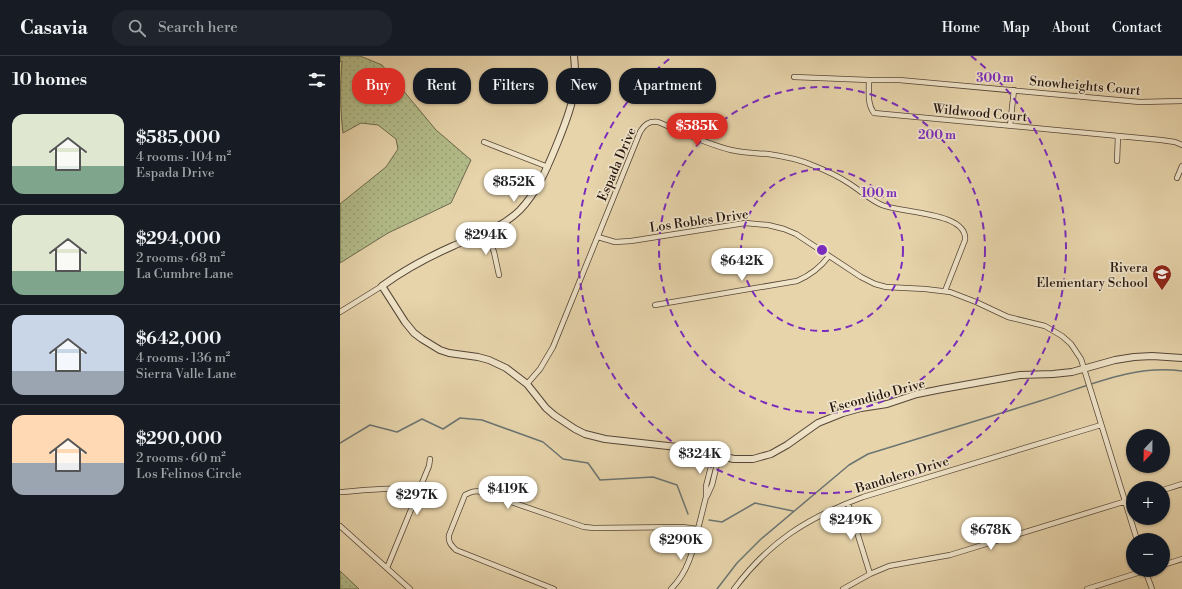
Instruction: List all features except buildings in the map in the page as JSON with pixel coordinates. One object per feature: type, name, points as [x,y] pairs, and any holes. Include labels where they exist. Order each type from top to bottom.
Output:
[{"type":"street","points":[[340,312],[426,258],[486,233],[510,219],[520,210],[536,190],[548,167],[571,106],[575,78],[574,56]]},
{"type":"street","name":"Snowheights Court","points":[[794,78],[899,80],[1140,102],[1182,101]]},
{"type":"street","name":"Wildwood Court","points":[[869,80],[869,102],[870,108],[874,113],[1161,140],[1182,145]]},
{"type":"street","points":[[1010,126],[1014,90]]},
{"type":"street","name":"Espada Drive","points":[[527,384],[540,369],[553,347],[640,132],[647,124],[654,122],[658,122],[731,150],[802,161],[831,173],[873,201],[882,205],[897,210],[926,213],[959,225],[965,232],[965,240],[945,291]]},
{"type":"street","points":[[1117,161],[1118,136]]},
{"type":"street","points":[[484,142],[548,167]]},
{"type":"street","points":[[1177,178],[1182,166]]},
{"type":"street","name":"Los Robles Drive","points":[[598,237],[615,242],[631,242],[745,223],[757,223],[784,229],[796,234],[861,277],[875,284],[890,288],[945,291],[976,302],[1008,318],[1045,326],[1071,344],[1077,351],[1085,369],[1135,533]]},
{"type":"street","points":[[486,233],[494,252],[499,275]]},
{"type":"street","points":[[655,305],[797,281],[814,272],[829,256]]},
{"type":"street","name":"Escondido Drive","points":[[382,286],[406,322],[422,339],[432,346],[449,353],[468,355],[489,360],[506,368],[527,384],[546,408],[554,415],[563,422],[585,434],[604,439],[686,448],[745,460],[766,456],[780,450],[809,429],[830,418],[856,409],[887,404],[917,394],[1020,375],[1062,374],[1116,360],[1134,357],[1152,356],[1182,358]]},
{"type":"street","name":"Bandolero Drive","points":[[734,589],[753,565],[773,546],[791,532],[816,517],[848,503],[1101,425]]},
{"type":"street","points":[[671,589],[687,567],[692,554],[706,497],[706,486],[716,455]]},
{"type":"street","points":[[387,568],[429,466],[430,460]]},
{"type":"street","points":[[1170,488],[1182,484]]},
{"type":"street","points":[[340,492],[410,489],[418,492]]},
{"type":"street","points":[[554,589],[456,550],[452,546],[449,541],[449,535],[465,495],[476,491],[482,492],[584,527],[682,527],[698,529]]},
{"type":"street","points":[[843,589],[870,574],[894,565],[962,552],[1124,501]]},
{"type":"street","points":[[848,503],[870,574]]},
{"type":"street","points":[[340,526],[410,589]]},
{"type":"street","points":[[1170,563],[1182,559]]},
{"type":"street","points":[[1087,589],[1126,576]]},
{"type":"street","points":[[1148,577],[1152,589]]},
{"type":"green space","points":[[340,56],[360,56],[382,65],[384,68],[352,68],[352,104],[405,104],[405,93],[436,130],[471,160],[451,203],[388,233],[340,263],[340,204],[386,167],[398,149],[396,139],[378,125],[361,123],[343,133],[341,115],[342,61],[340,62]]},
{"type":"green space","points":[[340,571],[359,589],[340,589]]},
{"type":"waterway","points":[[717,589],[737,563],[761,539],[849,465],[868,454],[1019,408],[1110,378],[1146,371],[1182,371]]},
{"type":"waterway","points":[[340,443],[370,425],[397,432],[422,419],[443,429],[460,418],[482,420],[543,442],[563,459],[588,463],[600,480],[653,477],[677,485],[688,514]]},
{"type":"waterway","points":[[709,520],[722,522],[755,503],[793,511]]},
{"type":"place","name":"Rivera Elementary School","points":[[1162,291]]}]
